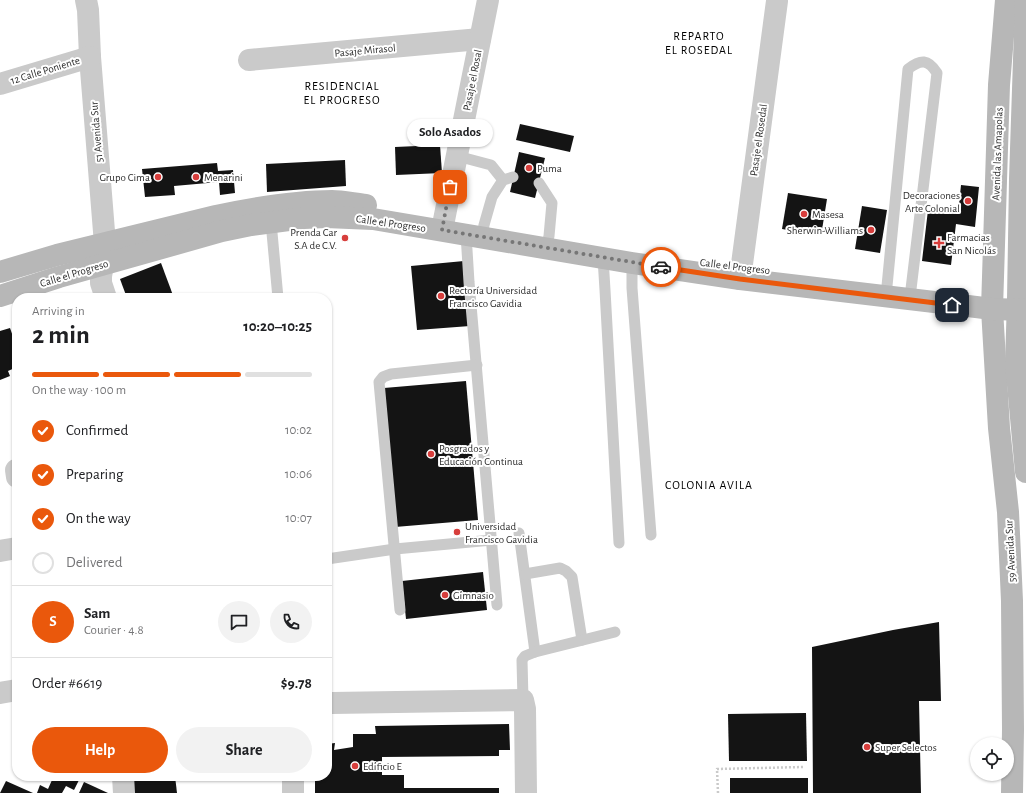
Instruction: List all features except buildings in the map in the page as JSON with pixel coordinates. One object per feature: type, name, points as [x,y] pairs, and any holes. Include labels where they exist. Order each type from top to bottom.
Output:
[{"type":"street","name":"51 Avenida Sur","points":[[86,0],[88,10],[90,57],[105,244],[102,254],[103,265],[101,276],[101,283],[104,293]]},
{"type":"street","name":"Pasaje el Rosal","points":[[443,224],[488,0]]},
{"type":"street","name":"Avenida las Amapolas","points":[[992,304],[999,85],[1006,0]]},
{"type":"street","points":[[1026,0],[1020,179],[1022,305],[1016,362],[1026,472]]},
{"type":"street","name":"Pasaje el Rosedal","points":[[741,273],[777,1]]},
{"type":"street","name":"Pasaje Mirasol","points":[[249,60],[480,40]]},
{"type":"street","name":"12 Calle Poniente","points":[[0,84],[90,57]]},
{"type":"street","name":"Calle el Progreso","points":[[0,272],[57,255],[216,216],[272,206],[333,201],[365,205],[477,232],[548,242],[631,251],[741,273],[992,304],[1022,305]]},
{"type":"street","name":"Calle el Progreso","points":[[0,296],[222,231],[251,225],[326,216],[443,224]]},
{"type":"street","name":"Calle el Progreso","points":[[548,242],[603,258],[632,263],[887,286],[992,304]]},
{"type":"street","name":"59 Avenida Sur","points":[[992,304],[999,428],[1008,512],[1012,593],[1012,793]]},
{"type":"street","points":[[0,551],[12,549]]},
{"type":"street","points":[[0,692],[12,691]]},
{"type":"street","points":[[332,702],[523,700],[525,709],[526,793]]},
{"type":"street","points":[[123,781],[124,793]]},
{"type":"street","points":[[293,781],[293,793]]},
{"type":"lane","points":[[887,286],[908,69],[915,64],[924,62],[932,65],[937,73],[911,289]]},
{"type":"lane","points":[[457,156],[491,165],[508,179],[492,197],[477,232],[477,365],[496,605]]},
{"type":"lane","points":[[539,183],[552,203],[548,242]]},
{"type":"lane","points":[[271,222],[278,293]]},
{"type":"lane","points":[[603,258],[619,542]]},
{"type":"lane","points":[[632,263],[632,288],[651,535]]},
{"type":"lane","points":[[400,610],[380,382],[383,377],[391,374],[477,365]]},
{"type":"lane","points":[[519,533],[535,652]]},
{"type":"lane","points":[[332,558],[395,549],[492,540]]},
{"type":"lane","points":[[525,574],[560,568],[572,577],[582,640]]},
{"type":"lane","points":[[523,700],[522,660],[525,656],[535,652],[615,632]]},
{"type":"path","points":[[718,793],[717,769],[803,767]]},
{"type":"way so far","points":[[450,187],[442,230],[661,267]]},
{"type":"place","name":"Puma","points":[[529,168]]},
{"type":"place","name":"Grupo Cima","points":[[158,177]]},
{"type":"place","name":"Menarini","points":[[196,177]]},
{"type":"place","name":"Solo Asados","points":[[450,187]]},
{"type":"place","name":"Decoraciones Arte Colonial","points":[[968,201]]},
{"type":"place","name":"Masesa","points":[[804,214]]},
{"type":"place","name":"Sherwin-Williams","points":[[871,230]]},
{"type":"place","name":"Prenda Car S.A de C.V.","points":[[345,238]]},
{"type":"place","name":"Farmacias San Nicolás","points":[[939,243]]},
{"type":"place","name":"Rectoría Universidad Francisco Gavidia","points":[[441,296]]},
{"type":"place","name":"Posgrados y Educación Continua","points":[[431,454]]},
{"type":"place","name":"Universidad Francisco Gavidia","points":[[457,532]]},
{"type":"place","name":"Gimnasio","points":[[445,595]]},
{"type":"place","name":"Super Selectos","points":[[867,747]]},
{"type":"place","name":"Edificio E","points":[[355,766]]},
{"type":"district","name":"REPARTO EL ROSEDAL","points":[[699,43]]},
{"type":"district","name":"RESIDENCIAL EL PROGRESO","points":[[342,93]]},
{"type":"district","name":"COLONIA AVILA","points":[[709,485]]},
{"type":"route","points":[[661,267],[740,279],[952,305]]}]
